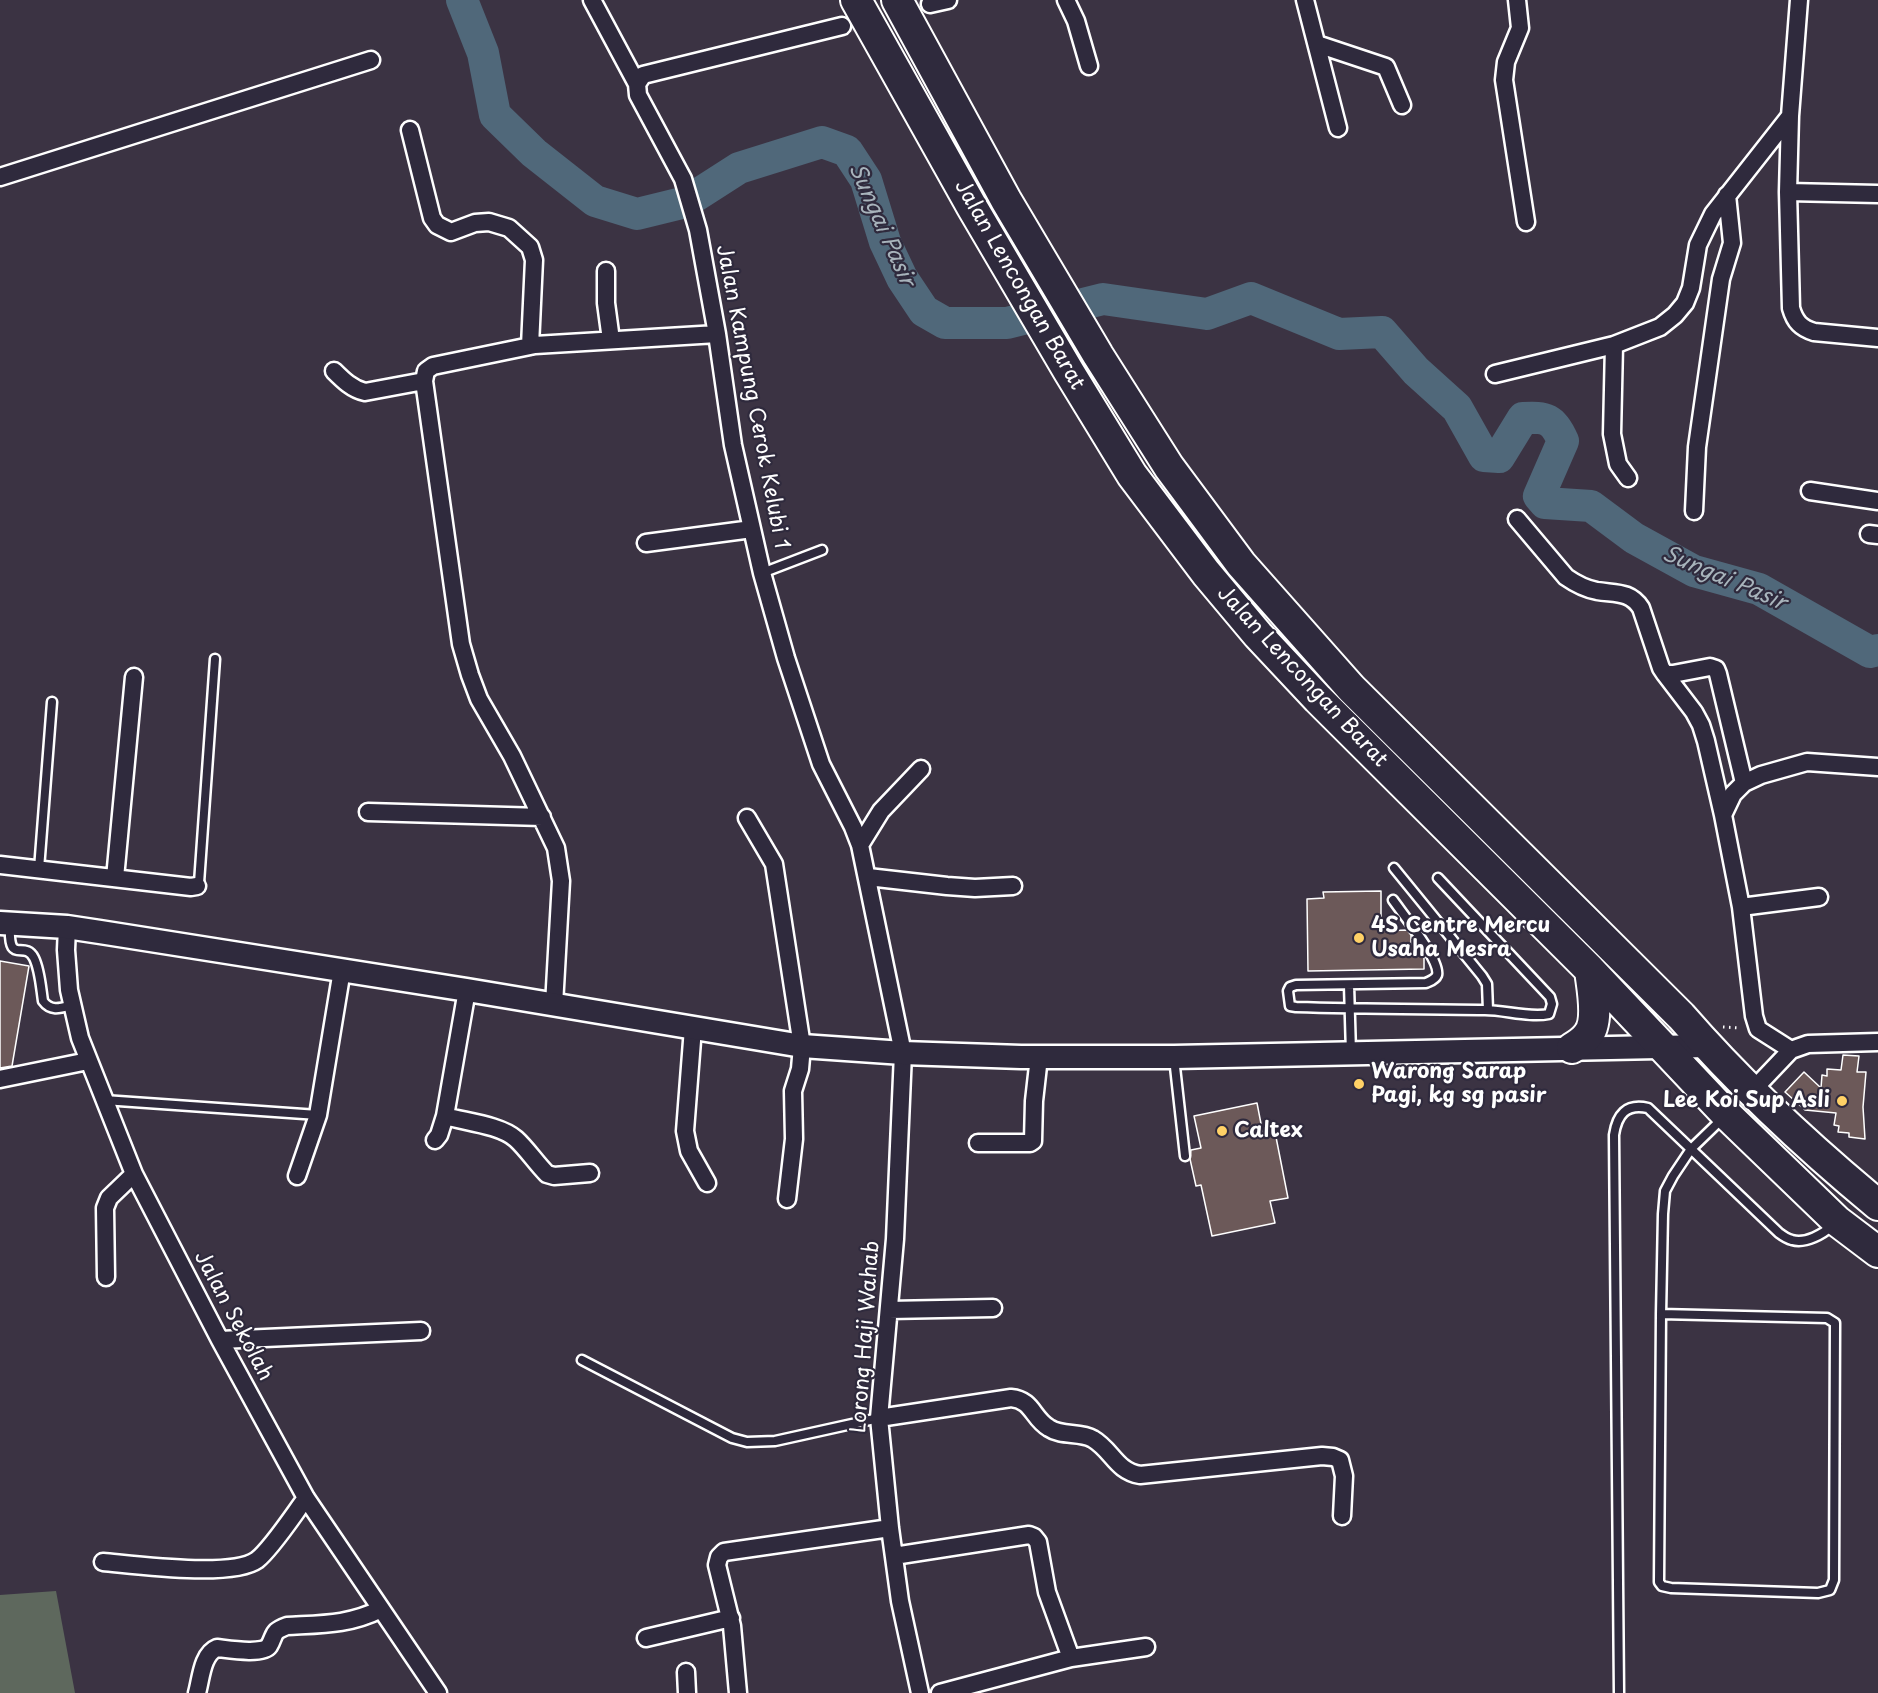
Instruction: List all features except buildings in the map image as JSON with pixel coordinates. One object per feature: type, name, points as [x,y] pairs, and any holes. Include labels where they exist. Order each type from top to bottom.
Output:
[{"type":"highway","name":"Jalan Lencongan Barat","points":[[856,0],[1069,372],[1132,475],[1206,573],[1258,635],[1335,716],[1590,970],[1726,1114],[1837,1221],[1878,1252]]},
{"type":"highway","name":"Jalan Lencongan Barat","points":[[897,0],[1053,281],[1098,355],[1169,467],[1241,564],[1352,687],[1681,1016],[1707,1047],[1878,1205]]},
{"type":"highway","points":[[1572,1048],[1587,1037],[1594,1023],[1590,970]]},
{"type":"main road","points":[[5,923],[67,927],[802,1046],[903,1053],[1039,1057],[1174,1057],[1707,1047]]},
{"type":"street","points":[[592,0],[637,84],[643,75],[842,26]]},
{"type":"street","points":[[930,4],[948,0]]},
{"type":"street","points":[[1066,0],[1077,21],[1089,66]]},
{"type":"street","points":[[1305,0],[1338,128]]},
{"type":"street","points":[[1517,0],[1520,28],[1506,62],[1504,80],[1526,222]]},
{"type":"street","points":[[1799,0],[1790,116],[1788,192],[1793,317],[1805,329],[1815,332],[1878,338]]},
{"type":"street","points":[[1317,44],[1386,67],[1402,105]]},
{"type":"street","points":[[0,177],[371,60]]},
{"type":"street","name":"Jalan Kampung Cerok Kelubi 1","points":[[637,84],[638,95],[682,179],[698,230],[717,334],[733,444],[762,573],[786,658],[821,764],[853,826],[860,845],[903,1053]]},
{"type":"street","points":[[1495,374],[1614,345],[1660,327],[1675,315],[1685,303],[1691,288],[1698,245],[1704,229],[1727,195],[1790,116]]},
{"type":"street","points":[[410,130],[432,218],[437,225],[451,232],[475,223],[489,222],[509,228],[530,247],[534,260],[530,346]]},
{"type":"street","points":[[1788,192],[1878,194]]},
{"type":"street","points":[[1694,511],[1697,447],[1721,279],[1732,243],[1727,195]]},
{"type":"street","points":[[606,271],[606,303],[611,340]]},
{"type":"street","points":[[555,1005],[561,881],[556,848],[512,756],[479,699],[461,644],[424,381],[426,372],[434,366],[530,346],[717,334]]},
{"type":"street","points":[[1614,345],[1612,434],[1618,464],[1628,478]]},
{"type":"street","points":[[334,370],[346,382],[365,392],[424,381]]},
{"type":"street","points":[[1810,491],[1878,501]]},
{"type":"street","points":[[1517,519],[1566,577],[1575,584],[1597,591],[1625,595],[1635,600],[1641,608],[1665,674],[1694,712],[1701,726],[1742,907],[1754,1016],[1758,1029],[1791,1050]]},
{"type":"street","points":[[646,543],[752,528]]},
{"type":"street","points":[[1665,674],[1710,667],[1716,669],[1744,783]]},
{"type":"street","points":[[115,878],[134,677]]},
{"type":"street","points":[[1723,815],[1733,794],[1744,783],[1761,775],[1807,762],[1878,767]]},
{"type":"street","points":[[860,845],[881,811],[921,769]]},
{"type":"street","points":[[368,812],[542,817]]},
{"type":"street","points":[[747,818],[774,864],[802,1046],[802,1058],[793,1091],[794,1139],[787,1199]]},
{"type":"street","points":[[0,865],[197,886]]},
{"type":"street","points":[[868,877],[966,887],[1013,886]]},
{"type":"street","points":[[1742,907],[1819,897]]},
{"type":"street","name":"Jalan Sekolah","points":[[67,927],[66,965],[80,1038],[134,1174],[219,1340],[306,1498],[438,1693]]},
{"type":"street","points":[[297,1176],[318,1115],[342,970]]},
{"type":"street","points":[[435,1140],[445,1116],[467,990]]},
{"type":"street","points":[[693,1028],[685,1131],[689,1150],[707,1183]]},
{"type":"street","points":[[1752,1091],[1791,1050],[1808,1044],[1878,1042]]},
{"type":"street","name":"Lorong Haji Wahab","points":[[903,1053],[896,1239],[879,1418],[894,1556],[905,1628],[920,1693]]},
{"type":"street","points":[[978,1143],[1030,1143],[1033,1141],[1034,1101],[1039,1057]]},
{"type":"street","points":[[0,1079],[88,1061]]},
{"type":"street","points":[[445,1116],[505,1132],[515,1138],[547,1174],[554,1176],[590,1173]]},
{"type":"street","points":[[106,1277],[105,1208],[109,1197],[134,1174]]},
{"type":"street","points":[[889,1310],[993,1308]]},
{"type":"street","points":[[219,1340],[421,1331]]},
{"type":"street","points":[[879,1418],[1020,1398],[1050,1430],[1093,1439],[1123,1469],[1140,1475],[1333,1456],[1340,1460],[1344,1476],[1342,1516]]},
{"type":"street","points":[[103,1562],[157,1568],[228,1569],[249,1564],[264,1554],[306,1498]]},
{"type":"street","points":[[738,1693],[730,1618],[717,1565],[718,1557],[724,1552],[890,1528]]},
{"type":"street","points":[[894,1556],[1029,1535],[1034,1537],[1038,1542],[1047,1592],[1071,1658]]},
{"type":"street","points":[[197,1693],[207,1656],[211,1650],[217,1648],[261,1651],[269,1646],[273,1634],[278,1629],[287,1626],[347,1622],[363,1618],[381,1609]]},
{"type":"street","points":[[646,1638],[730,1618]]},
{"type":"street","points":[[940,1693],[1071,1658],[1146,1647]]},
{"type":"street","points":[[686,1672],[687,1693]]},
{"type":"lane","points":[[762,573],[822,550]]},
{"type":"lane","points":[[197,886],[200,883],[215,659]]},
{"type":"lane","points":[[39,869],[52,702]]},
{"type":"lane","points":[[1394,868],[1482,976],[1486,984],[1488,1010]]},
{"type":"lane","points":[[1393,900],[1431,954],[1437,969],[1436,977],[1426,983],[1290,987],[1288,991],[1290,1006],[1488,1010],[1546,1014],[1550,1012],[1552,1004],[1550,997],[1438,878]]},
{"type":"lane","points":[[5,923],[10,944],[14,949],[26,951],[34,958],[45,1004],[56,1009],[72,1005]]},
{"type":"lane","points":[[1349,985],[1351,1054]]},
{"type":"lane","points":[[1174,1057],[1185,1156]]},
{"type":"lane","points":[[104,1100],[318,1115]]},
{"type":"lane","points":[[1619,1693],[1614,1147],[1616,1124],[1621,1113],[1639,1106],[1648,1108],[1779,1233],[1794,1241],[1812,1238],[1826,1231],[1837,1221]]},
{"type":"lane","points":[[1661,1314],[1827,1318],[1835,1323],[1834,1580],[1830,1590],[1818,1593],[1671,1588],[1662,1586],[1659,1582],[1661,1314],[1665,1191],[1691,1149],[1726,1114]]},
{"type":"lane","points":[[582,1360],[732,1438],[747,1442],[775,1441],[879,1418]]},
{"type":"shaded area","points":[[56,1591],[75,1693],[0,1693],[0,1595]]},
{"type":"waterway","name":"Sungai Pasir","points":[[462,0],[483,53],[495,115],[534,153],[595,201],[637,214],[686,202],[739,168],[822,142],[847,151],[866,180],[885,242],[902,278],[924,311],[945,323],[1007,323],[1103,299],[1207,314],[1251,298],[1339,334],[1382,332],[1416,371],[1457,408],[1484,456],[1499,457],[1523,418],[1538,418],[1552,423],[1563,441],[1539,496],[1545,503],[1591,506],[1634,538],[1694,571],[1759,589],[1870,652],[1878,650]]},
{"type":"tunnel","points":[[842,26],[930,4]]},
{"type":"place","name":"4S Centre Mercu Usaha Mesra","points":[[1359,938]]},
{"type":"place","name":"Warong Sarap Pagi, kg sg pasir","points":[[1359,1084]]},
{"type":"place","name":"Lee Koi Sup Asli","points":[[1842,1101]]},
{"type":"place","name":"Caltex","points":[[1222,1131]]}]
